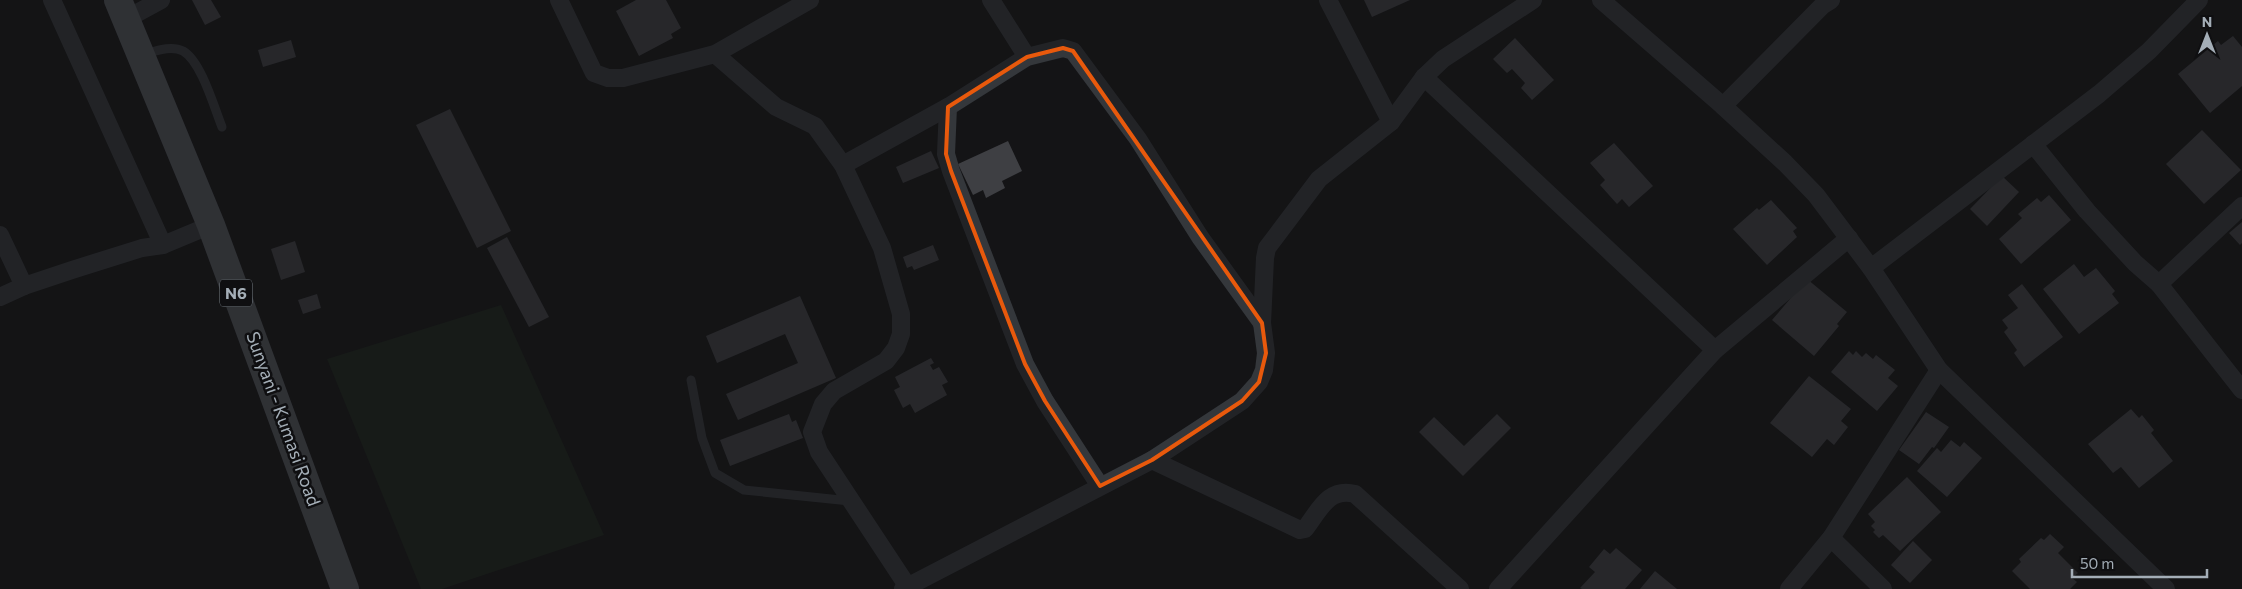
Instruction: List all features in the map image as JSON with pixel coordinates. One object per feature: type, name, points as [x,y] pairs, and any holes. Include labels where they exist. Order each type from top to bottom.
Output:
[{"type":"main road","name":"Sunyani - Kumasi Road","points":[[122,9],[211,225],[345,589]]},
{"type":"street","points":[[52,0],[163,245]]},
{"type":"street","points":[[122,9],[161,0]]},
{"type":"street","points":[[560,0],[594,73],[608,78],[623,78],[715,54],[810,0]]},
{"type":"street","points":[[991,0],[1027,58]]},
{"type":"street","points":[[1328,0],[1390,122]]},
{"type":"street","points":[[715,54],[776,107],[815,126],[843,165],[882,248],[901,314],[901,334],[896,348],[886,361],[834,392],[824,404],[812,432],[819,452],[906,588],[1152,460],[1242,401],[1259,382],[1264,370],[1266,353],[1262,323],[1267,248],[1319,179],[1390,122],[1424,78],[1443,59],[1533,0]]},
{"type":"street","points":[[1601,0],[1723,106],[1816,195],[1871,268],[1939,370],[2166,589]]},
{"type":"street","points":[[1723,106],[1823,5],[1831,0]]},
{"type":"street","points":[[1871,268],[2098,94],[2149,51],[2199,0]]},
{"type":"street","points":[[843,165],[948,107],[1027,58],[1063,48],[1073,51],[1138,139],[1200,237],[1262,323]]},
{"type":"street","points":[[1424,78],[1715,350]]},
{"type":"street","points":[[948,107],[946,154],[951,172],[1026,364],[1045,401],[1100,486]]},
{"type":"street","points":[[2033,144],[2087,211],[2135,263],[2159,284],[2242,390]]},
{"type":"street","points":[[2159,284],[2242,206]]},
{"type":"street","points":[[0,297],[24,286],[142,248],[163,245],[211,225]]},
{"type":"street","points":[[0,235],[24,286]]},
{"type":"street","points":[[1498,589],[1715,350],[1849,238]]},
{"type":"street","points":[[1789,589],[1831,538],[1939,370]]},
{"type":"street","points":[[1152,460],[1300,530],[1305,529],[1322,504],[1332,495],[1346,492],[1355,494],[1460,589]]},
{"type":"street","points":[[1831,538],[1883,589]]},
{"type":"lane","points":[[142,54],[166,48],[182,51],[195,62],[222,127]]},
{"type":"lane","points":[[691,380],[702,438],[715,473],[744,490],[850,501]]},
{"type":"highlighted area","points":[[1063,48],[1073,51],[1262,323],[1266,353],[1259,382],[1242,401],[1152,460],[1100,486],[1045,401],[1025,364],[951,171],[946,154],[948,107],[1027,57]]},
{"type":"shaded area","points":[[501,305],[604,535],[442,589],[421,589],[327,359]]},
{"type":"building","points":[[192,0],[211,0],[221,17],[205,25]]},
{"type":"building","points":[[636,0],[666,0],[681,28],[671,34],[673,38],[639,56],[616,11]]},
{"type":"building","points":[[1364,0],[1410,0],[1372,17]]},
{"type":"building","points":[[2233,36],[2242,47],[2242,86],[2210,113],[2178,74],[2218,41],[2221,45]]},
{"type":"building","points":[[1515,38],[1554,80],[1532,100],[1521,88],[1525,83],[1512,69],[1507,73],[1493,59]]},
{"type":"building","points":[[291,40],[296,57],[263,67],[258,50]]},
{"type":"building","points":[[450,109],[511,231],[477,248],[416,125]]},
{"type":"building","points":[[2202,130],[2241,170],[2204,204],[2166,164]]},
{"type":"building","points":[[1008,141],[1022,171],[1002,181],[1005,188],[986,198],[983,190],[973,195],[958,164]]},
{"type":"building","points":[[1614,143],[1653,186],[1629,207],[1622,199],[1617,204],[1600,185],[1605,180],[1590,163]]},
{"type":"building","points":[[931,151],[939,168],[903,183],[896,167]]},
{"type":"building","points":[[2002,176],[2019,192],[1987,226],[1970,209]]},
{"type":"building","points":[[2049,195],[2071,220],[2021,264],[1999,239],[2022,218],[2018,214],[2037,198],[2041,202]]},
{"type":"building","points":[[1771,200],[1797,228],[1793,231],[1797,237],[1767,265],[1733,229],[1757,208],[1759,210]]},
{"type":"building","points":[[2242,222],[2242,243],[2240,245],[2229,233]]},
{"type":"building","points":[[507,237],[549,317],[529,327],[487,248]]},
{"type":"building","points":[[295,241],[305,272],[281,280],[271,249]]},
{"type":"building","points":[[933,245],[939,260],[914,270],[912,266],[907,268],[903,257]]},
{"type":"building","points":[[2074,264],[2084,277],[2096,268],[2115,291],[2112,294],[2119,303],[2079,334],[2043,289]]},
{"type":"building","points":[[1807,279],[1847,312],[1837,324],[1839,326],[1814,356],[1772,320]]},
{"type":"building","points":[[2022,284],[2063,337],[2024,367],[2014,353],[2017,350],[2004,332],[2008,328],[2002,320],[2018,308],[2008,295]]},
{"type":"building","points":[[317,294],[321,308],[303,314],[298,300]]},
{"type":"building","points":[[800,296],[836,378],[738,420],[726,394],[798,363],[785,334],[717,363],[706,336]]},
{"type":"building","points":[[1849,351],[1853,355],[1856,351],[1862,357],[1866,353],[1873,359],[1876,355],[1895,370],[1888,378],[1898,386],[1877,411],[1831,372]]},
{"type":"building","points":[[931,358],[934,363],[930,365],[933,370],[939,367],[948,382],[942,385],[947,395],[915,413],[910,404],[903,408],[894,390],[900,387],[895,377]]},
{"type":"building","points":[[1809,376],[1851,409],[1841,421],[1848,427],[1834,445],[1827,439],[1812,457],[1770,423]]},
{"type":"building","points":[[2131,409],[2139,418],[2142,415],[2154,430],[2151,433],[2173,461],[2139,488],[2121,467],[2113,473],[2088,444]]},
{"type":"building","points":[[1926,412],[1949,427],[1934,448],[1932,447],[1919,464],[1899,450]]},
{"type":"building","points":[[789,414],[792,422],[796,420],[803,438],[730,466],[720,440]]},
{"type":"building","points":[[1497,414],[1511,428],[1463,476],[1419,432],[1434,417],[1464,446]]},
{"type":"building","points":[[1951,440],[1960,447],[1964,442],[1982,458],[1947,497],[1917,471],[1937,448],[1941,452]]},
{"type":"building","points":[[1907,477],[1941,512],[1900,551],[1883,535],[1879,538],[1873,532],[1875,530],[1871,526],[1875,522],[1868,514]]},
{"type":"building","points":[[2050,534],[2064,547],[2058,553],[2078,573],[2072,578],[2077,582],[2070,589],[2030,589],[2012,571],[2021,562],[2019,559],[2041,538],[2044,540]]},
{"type":"building","points":[[1913,541],[1932,560],[1910,583],[1891,565]]},
{"type":"building","points":[[1616,548],[1642,570],[1625,589],[1580,588],[1595,572],[1589,567],[1604,549],[1610,554]]},
{"type":"building","points":[[1655,571],[1677,589],[1640,589]]}]
